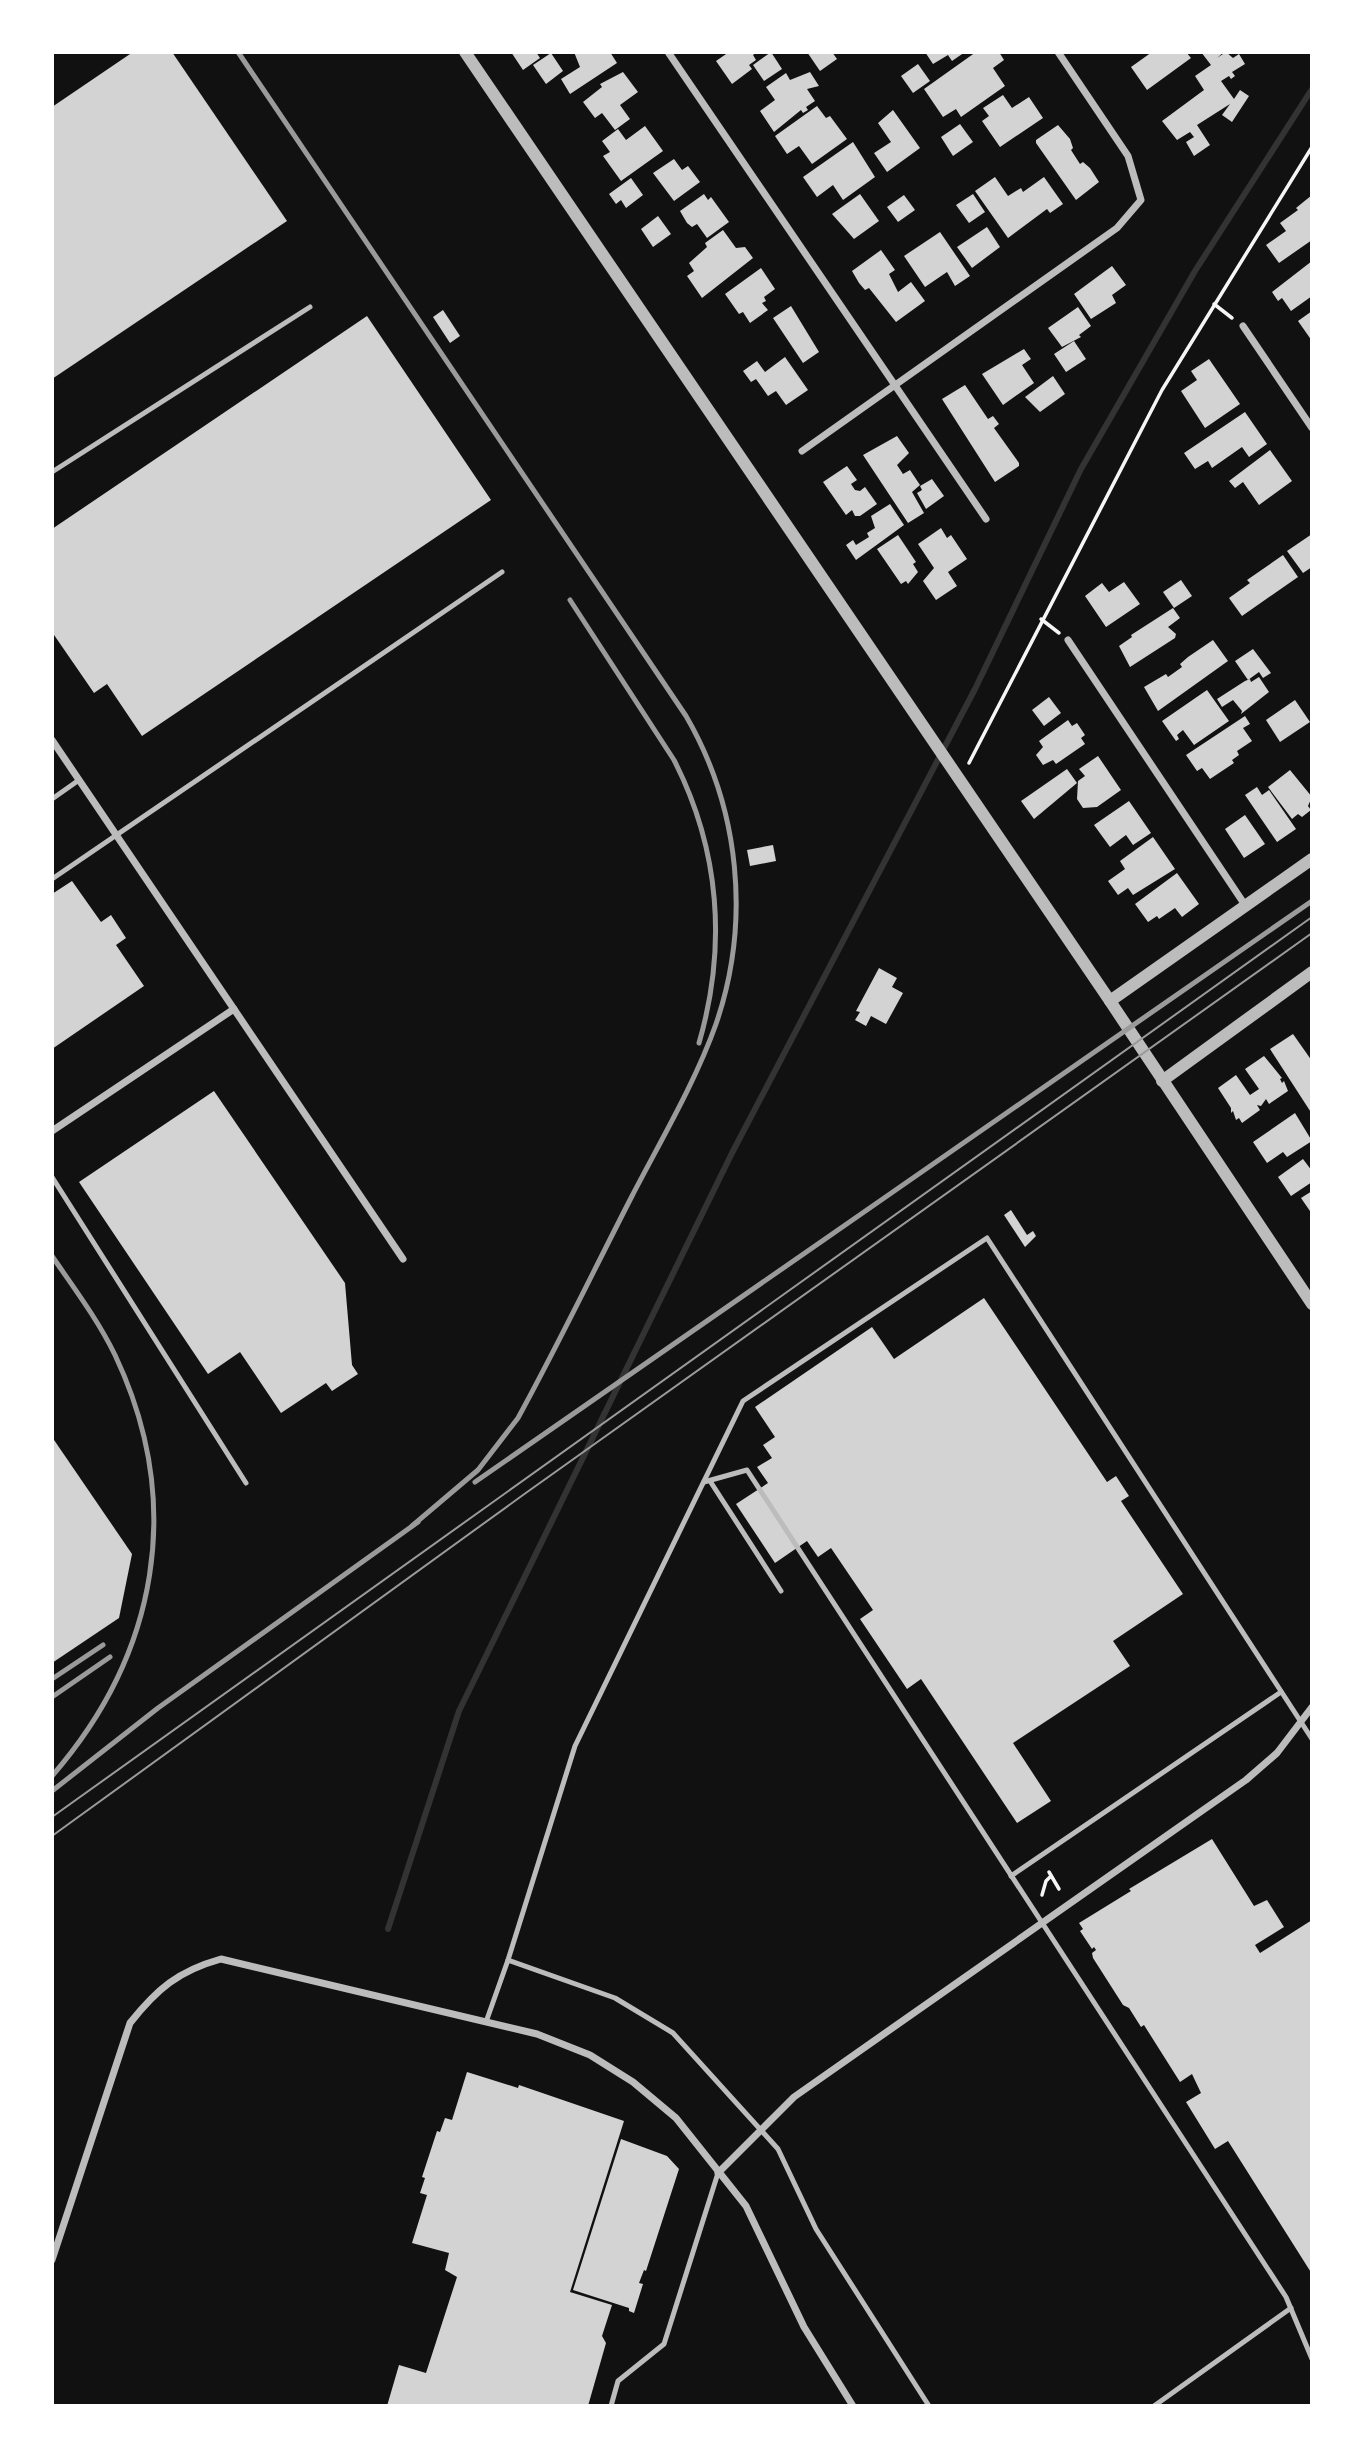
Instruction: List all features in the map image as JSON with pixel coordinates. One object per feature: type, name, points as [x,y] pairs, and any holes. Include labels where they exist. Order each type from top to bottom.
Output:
[{"type":"street","points":[[465,52],[1110,1001],[1311,1304]]},
{"type":"street","points":[[668,52],[986,519]]},
{"type":"street","points":[[802,451],[1117,228],[1141,200],[1128,156],[1058,52]]},
{"type":"street","points":[[1243,326],[1311,428]]},
{"type":"street","points":[[1068,640],[1245,905]]},
{"type":"street","points":[[52,740],[403,1259]]},
{"type":"street","points":[[1110,1001],[1311,859]]},
{"type":"street","points":[[1162,1081],[1311,973]]},
{"type":"street","points":[[52,1131],[234,1009]]},
{"type":"street","points":[[718,2173],[794,2097],[1246,1780],[1277,1753],[1311,1707]]},
{"type":"street","points":[[52,2260],[130,2023],[153,1995],[191,1967],[221,1959],[537,2034],[590,2054],[633,2082],[676,2118],[746,2206],[804,2327],[853,2406]]},
{"type":"lane","points":[[52,472],[310,307]]},
{"type":"lane","points":[[52,879],[502,572]]},
{"type":"lane","points":[[52,799],[79,780]]},
{"type":"lane","points":[[52,1177],[246,1483]]},
{"type":"lane","points":[[486,2022],[575,1746],[706,1482],[743,1401],[987,1238],[1311,1739]]},
{"type":"lane","points":[[706,1482],[747,1470],[1291,2308],[1311,2359]]},
{"type":"lane","points":[[706,1482],[781,1591]]},
{"type":"lane","points":[[1011,1876],[1281,1692]]},
{"type":"lane","points":[[508,1960],[615,1998],[673,2033],[778,2149],[816,2229],[929,2406]]},
{"type":"lane","points":[[611,2406],[618,2381],[664,2344],[718,2173]]},
{"type":"lane","points":[[1154,2406],[1291,2308]]},
{"type":"path","points":[[961,781],[1041,619],[1162,390],[1311,147]]},
{"type":"path","points":[[1214,304],[1243,326]]},
{"type":"path","points":[[1041,619],[1068,640]]},
{"type":"path","points":[[1042,1895],[1050,1874],[1059,1889]]},
{"type":"building","points":[[133,52],[172,52],[287,221],[52,379],[52,107]]},
{"type":"building","points":[[511,52],[536,52],[540,58],[523,70]]},
{"type":"building","points":[[574,52],[610,52],[617,63],[570,94],[561,79],[580,67]]},
{"type":"building","points":[[729,52],[757,52],[753,55],[756,60],[749,65],[752,69],[732,84],[716,61]]},
{"type":"building","points":[[771,52],[782,69],[764,81],[753,65]]},
{"type":"building","points":[[807,52],[832,52],[837,59],[820,71]]},
{"type":"building","points":[[925,52],[965,52],[952,61],[948,55],[933,64]]},
{"type":"building","points":[[976,52],[999,52],[1004,60],[993,68],[1005,86],[961,117],[956,109],[943,117],[924,89]]},
{"type":"building","points":[[1152,52],[1186,52],[1191,58],[1147,90],[1131,67]]},
{"type":"building","points":[[1201,52],[1224,52],[1217,58],[1226,52],[1233,58],[1239,54],[1245,64],[1232,72],[1235,76],[1231,79],[1229,76],[1221,81],[1234,99],[1240,90],[1249,96],[1232,122],[1222,115],[1230,104],[1197,125],[1210,145],[1194,156],[1186,142],[1194,137],[1190,132],[1177,140],[1162,121],[1204,90],[1195,76],[1211,65]]},
{"type":"building","points":[[551,53],[563,71],[546,84],[533,65]]},
{"type":"building","points":[[918,64],[930,81],[913,93],[901,76]]},
{"type":"building","points":[[623,72],[638,92],[620,105],[630,119],[615,130],[602,113],[595,118],[583,102],[602,87],[600,84]]},
{"type":"building","points":[[810,72],[819,86],[807,89],[815,101],[806,107],[808,110],[803,113],[801,110],[774,132],[760,111],[775,100],[766,87],[786,73],[790,80]]},
{"type":"building","points":[[1003,95],[1012,108],[1029,97],[1043,118],[1000,147],[982,121],[989,116],[983,108]]},
{"type":"building","points":[[817,106],[826,118],[830,116],[847,139],[812,164],[799,146],[787,154],[775,136]]},
{"type":"building","points":[[893,110],[920,148],[887,172],[874,153],[891,142],[878,123]]},
{"type":"building","points":[[960,124],[973,142],[953,156],[941,137]]},
{"type":"building","points":[[1058,125],[1070,139],[1073,148],[1071,150],[1080,164],[1083,162],[1090,168],[1099,182],[1076,200],[1036,143],[1036,140]]},
{"type":"building","points":[[645,126],[663,151],[621,181],[603,156],[610,152],[602,141],[618,129],[626,140]]},
{"type":"building","points":[[853,142],[875,177],[843,200],[833,185],[817,197],[803,177]]},
{"type":"building","points":[[674,159],[682,170],[688,166],[700,182],[674,201],[653,173]]},
{"type":"building","points":[[995,177],[1008,196],[1021,188],[1023,192],[1044,177],[1063,204],[1050,213],[1047,209],[1008,238],[975,191]]},
{"type":"building","points":[[631,178],[643,195],[626,208],[621,200],[616,204],[609,194]]},
{"type":"building","points":[[704,194],[708,200],[711,197],[729,222],[707,238],[697,224],[692,227],[687,223],[680,211]]},
{"type":"building","points":[[860,194],[879,221],[854,239],[832,214]]},
{"type":"building","points":[[973,194],[985,212],[969,223],[956,205]]},
{"type":"building","points":[[904,195],[915,210],[898,222],[887,207]]},
{"type":"building","points":[[1312,195],[1312,240],[1279,263],[1266,245],[1286,231],[1280,223]]},
{"type":"building","points":[[658,216],[671,234],[653,247],[641,229]]},
{"type":"building","points":[[987,227],[1000,247],[972,268],[957,247]]},
{"type":"building","points":[[723,230],[736,248],[745,247],[753,258],[702,298],[687,276],[694,271],[689,263],[707,247],[705,243]]},
{"type":"building","points":[[940,232],[970,276],[955,286],[947,272],[925,287],[904,256]]},
{"type":"building","points":[[881,250],[895,270],[889,274],[898,292],[911,282],[925,301],[896,322],[869,288],[865,290],[852,271]]},
{"type":"building","points":[[1312,261],[1312,296],[1291,311],[1282,298],[1278,301],[1272,292]]},
{"type":"building","points":[[1112,266],[1126,285],[1112,295],[1116,303],[1091,319],[1074,294]]},
{"type":"building","points":[[761,268],[775,289],[764,297],[766,301],[762,303],[768,310],[750,323],[743,312],[739,314],[725,294]]},
{"type":"building","points":[[791,306],[819,352],[803,363],[773,318]]},
{"type":"building","points":[[1078,307],[1091,326],[1079,335],[1081,337],[1062,347],[1048,328]]},
{"type":"building","points":[[443,310],[460,336],[450,343],[433,317]]},
{"type":"building","points":[[1312,311],[1312,341],[1298,321]]},
{"type":"building","points":[[367,316],[491,500],[142,736],[107,684],[94,693],[52,632],[52,529]]},
{"type":"building","points":[[1074,341],[1086,359],[1066,372],[1054,354]]},
{"type":"building","points":[[1024,349],[1031,359],[1022,365],[1034,383],[1003,405],[982,374]]},
{"type":"building","points":[[785,357],[808,390],[786,405],[776,391],[768,396],[756,379],[751,382],[743,371],[757,361],[765,372]]},
{"type":"building","points":[[1209,359],[1240,404],[1205,428],[1181,391],[1197,380],[1191,371]]},
{"type":"building","points":[[1053,376],[1065,394],[1040,412],[1025,397]]},
{"type":"building","points":[[965,385],[988,419],[993,416],[999,424],[994,428],[1019,463],[1019,466],[995,482],[942,399]]},
{"type":"building","points":[[1245,412],[1267,444],[1249,457],[1242,447],[1212,468],[1208,461],[1195,469],[1184,453]]},
{"type":"building","points":[[897,436],[909,453],[897,465],[903,474],[910,470],[920,485],[912,492],[924,513],[908,523],[863,455]]},
{"type":"building","points":[[1270,450],[1292,481],[1259,505],[1243,482],[1235,488],[1229,481]]},
{"type":"building","points":[[847,466],[857,480],[851,484],[855,490],[860,491],[865,487],[877,504],[860,516],[855,516],[852,510],[846,515],[823,482]]},
{"type":"building","points":[[932,479],[944,496],[926,509],[917,493],[922,490],[920,486]]},
{"type":"building","points":[[890,504],[904,525],[856,560],[846,545],[853,540],[856,545],[869,537],[867,533],[875,528],[871,516]]},
{"type":"building","points":[[941,528],[947,538],[951,535],[967,559],[948,572],[957,586],[936,600],[923,581],[934,568],[918,544]]},
{"type":"building","points":[[1312,534],[1312,567],[1303,573],[1287,551]]},
{"type":"building","points":[[898,535],[916,562],[913,564],[918,572],[908,584],[906,581],[901,584],[877,549]]},
{"type":"building","points":[[1283,555],[1298,577],[1242,616],[1229,598],[1250,583],[1247,580]]},
{"type":"building","points":[[1181,580],[1192,596],[1174,608],[1163,592]]},
{"type":"building","points":[[1124,582],[1140,604],[1106,627],[1085,596],[1102,583],[1109,592]]},
{"type":"building","points":[[1173,608],[1180,618],[1168,627],[1176,634],[1175,638],[1130,667],[1119,646]]},
{"type":"building","points":[[1213,640],[1228,661],[1158,711],[1144,687],[1166,674],[1168,677],[1182,667],[1180,664],[1188,657]]},
{"type":"building","points":[[1253,649],[1271,673],[1263,678],[1259,672],[1248,680],[1235,661]]},
{"type":"building","points":[[1259,677],[1269,692],[1241,714],[1242,711],[1233,700],[1222,707],[1217,699],[1245,681],[1250,679],[1251,682]]},
{"type":"building","points":[[1207,690],[1229,721],[1194,745],[1183,730],[1177,735],[1179,739],[1176,741],[1162,721]]},
{"type":"building","points":[[1049,697],[1061,713],[1044,726],[1032,710]]},
{"type":"building","points":[[1295,700],[1310,722],[1280,742],[1266,720]]},
{"type":"building","points":[[1245,716],[1250,724],[1243,728],[1252,741],[1237,751],[1239,755],[1232,760],[1234,763],[1210,779],[1202,768],[1197,771],[1186,755]]},
{"type":"building","points":[[1068,720],[1072,726],[1077,723],[1085,735],[1081,738],[1085,744],[1056,764],[1053,760],[1043,765],[1036,755],[1043,747],[1039,741]]},
{"type":"building","points":[[1098,756],[1121,790],[1097,807],[1083,808],[1077,799],[1078,781],[1085,776],[1079,769]]},
{"type":"building","points":[[1067,769],[1077,783],[1034,819],[1021,801]]},
{"type":"building","points":[[1290,770],[1312,797],[1308,806],[1311,810],[1302,817],[1298,814],[1292,819],[1268,787]]},
{"type":"building","points":[[1257,787],[1262,795],[1269,790],[1296,829],[1277,842],[1245,795]]},
{"type":"building","points":[[1129,801],[1151,833],[1133,845],[1126,835],[1110,847],[1094,825]]},
{"type":"building","points":[[1245,815],[1265,844],[1244,858],[1225,829]]},
{"type":"building","points":[[1153,837],[1175,869],[1133,895],[1128,888],[1118,895],[1108,881],[1125,869],[1120,861]]},
{"type":"building","points":[[773,845],[776,861],[750,866],[747,850]]},
{"type":"building","points":[[1177,873],[1199,904],[1182,917],[1175,908],[1159,919],[1157,916],[1148,922],[1135,904]]},
{"type":"building","points":[[72,881],[101,922],[111,915],[126,938],[116,945],[144,986],[52,1049],[52,894]]},
{"type":"building","points":[[879,968],[897,978],[892,987],[903,993],[886,1024],[871,1016],[866,1026],[855,1020],[860,1012],[856,1011]]},
{"type":"building","points":[[1293,1034],[1312,1061],[1312,1114],[1270,1049]]},
{"type":"building","points":[[1264,1056],[1282,1078],[1280,1079],[1282,1083],[1284,1081],[1288,1091],[1269,1104],[1266,1099],[1261,1106],[1257,1105],[1260,1110],[1242,1123],[1239,1118],[1236,1120],[1233,1111],[1231,1113],[1231,1108],[1218,1088],[1236,1075],[1250,1095],[1259,1089],[1245,1069]]},
{"type":"building","points":[[214,1091],[345,1283],[352,1365],[358,1374],[332,1391],[326,1383],[281,1413],[240,1352],[208,1374],[79,1182]]},
{"type":"building","points":[[1295,1113],[1312,1141],[1287,1157],[1283,1152],[1267,1163],[1253,1142]]},
{"type":"building","points":[[1303,1159],[1312,1171],[1312,1182],[1291,1196],[1278,1177]]},
{"type":"building","points":[[1312,1191],[1312,1214],[1301,1198]]},
{"type":"building","points":[[1011,1210],[1027,1235],[1033,1231],[1036,1236],[1025,1247],[1004,1215]]},
{"type":"building","points":[[984,1298],[1107,1482],[1116,1476],[1129,1496],[1121,1501],[1183,1594],[1113,1641],[1130,1666],[1013,1743],[1051,1801],[1017,1823],[921,1679],[907,1689],[860,1619],[873,1610],[831,1548],[818,1557],[807,1541],[775,1563],[736,1504],[768,1483],[757,1467],[772,1458],[763,1445],[775,1437],[755,1407],[872,1327],[894,1359]]},
{"type":"building","points":[[52,1437],[132,1554],[119,1618],[52,1663]]},
{"type":"building","points":[[1212,1839],[1254,1906],[1267,1900],[1284,1927],[1255,1945],[1260,1953],[1312,1920],[1312,2274],[1228,2141],[1215,2149],[1186,2102],[1201,2093],[1192,2074],[1180,2082],[1144,2025],[1141,2027],[1129,2008],[1123,2005],[1093,1958],[1092,1953],[1096,1950],[1094,1947],[1092,1949],[1080,1931],[1083,1929],[1079,1923]]},
{"type":"building","points":[[467,2072],[518,2088],[519,2085],[624,2121],[570,2292],[612,2305],[602,2336],[606,2343],[588,2406],[387,2406],[399,2365],[426,2373],[457,2277],[445,2270],[449,2253],[412,2243],[427,2195],[420,2193],[425,2178],[422,2177],[437,2131],[440,2132],[445,2118],[452,2120]]},
{"type":"building","points":[[621,2139],[667,2156],[679,2169],[646,2271],[644,2270],[639,2283],[643,2284],[634,2313],[629,2311],[629,2308],[573,2290]]},
{"type":"waterway","points":[[388,1929],[459,1711],[732,1153],[975,689],[1081,469],[1195,271],[1312,89]]},
{"type":"tram line","points":[[52,1817],[1312,917]]},
{"type":"tram line","points":[[52,1836],[523,1495],[1312,933]]},
{"type":"railway","points":[[238,52],[686,716],[718,789],[728,827],[734,867],[734,946],[727,985],[708,1046],[688,1090],[518,1418],[478,1470],[412,1526]]},
{"type":"railway","points":[[570,600],[674,760],[701,829],[710,864],[716,935],[708,1007],[699,1043]]},
{"type":"railway","points":[[475,1482],[1312,901]]},
{"type":"railway","points":[[52,1256],[108,1342],[137,1411],[150,1466],[154,1521],[150,1575],[137,1628],[116,1680],[88,1729],[52,1776]]},
{"type":"railway","points":[[52,1791],[158,1708],[418,1522]]},
{"type":"railway","points":[[52,1679],[103,1645]]},
{"type":"railway","points":[[52,1697],[110,1657]]}]
